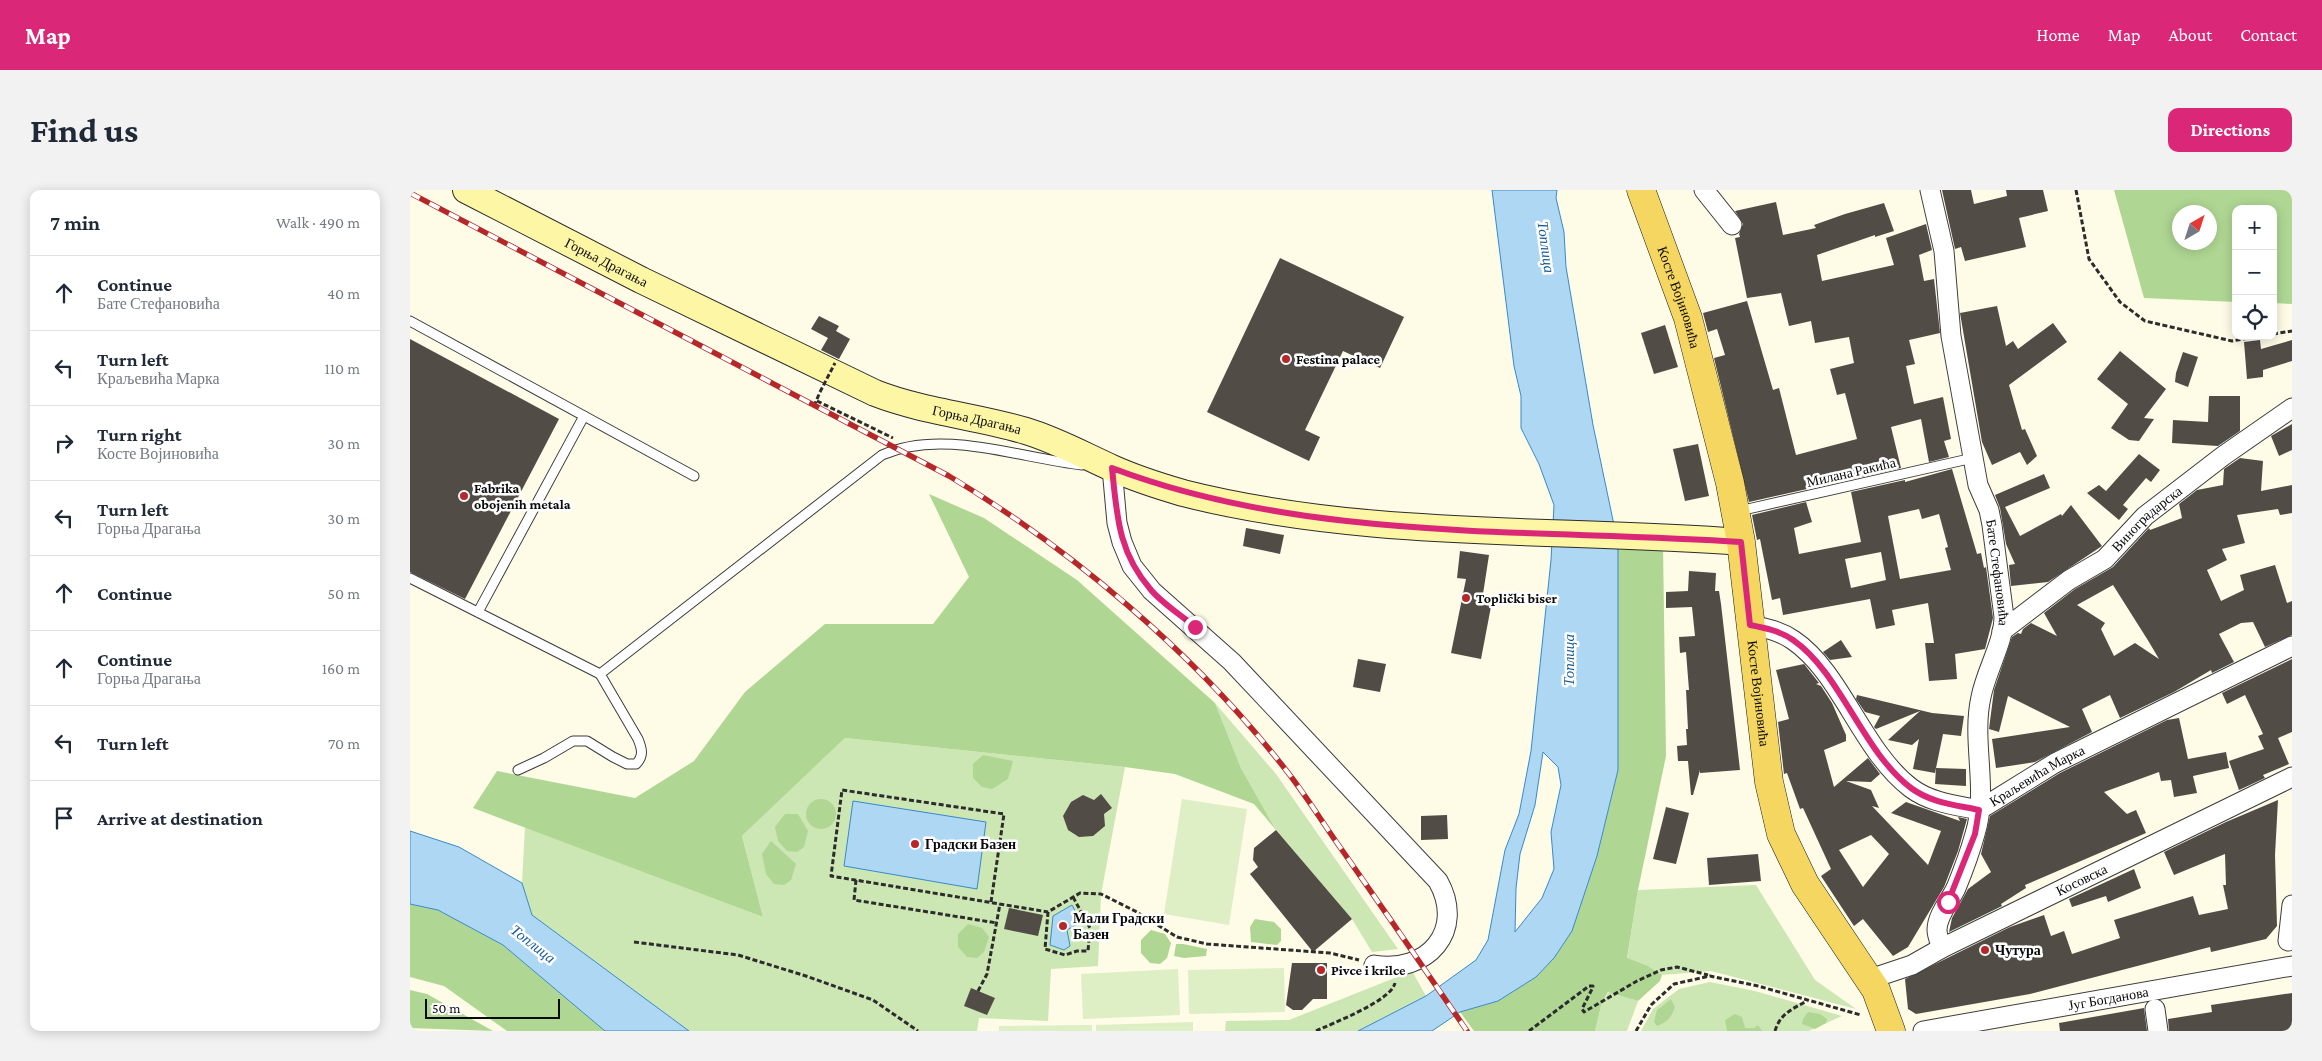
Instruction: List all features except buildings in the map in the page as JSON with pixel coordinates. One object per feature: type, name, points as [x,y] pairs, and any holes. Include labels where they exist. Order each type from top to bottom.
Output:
[{"type":"main road","name":"Косте Војиновића","points":[[1641,190],[1688,318],[1718,427],[1741,542],[1769,782],[1780,834],[1805,884],[1870,979],[1886,1011],[1891,1031]]},
{"type":"street","name":"Горња Драгања","points":[[466,190],[684,302],[875,393],[910,406],[1027,432],[1054,441],[1112,468],[1182,492],[1245,506],[1409,527],[1741,542]]},
{"type":"street","points":[[1704,190],[1732,225]]},
{"type":"street","name":"Бате Стефановића","points":[[1930,190],[1944,251],[1951,336],[1978,485],[1989,510],[1992,525],[2002,596],[2002,631],[1987,672],[1980,699],[1981,780],[1975,834],[1955,889],[1938,922],[1937,929],[1942,948]]},
{"type":"street","name":"Виноградарска","points":[[2002,631],[2069,580],[2105,559],[2145,516],[2223,456],[2292,408]]},
{"type":"street","points":[[1112,468],[1117,523],[1122,542],[1132,566],[1152,592],[1232,662],[1438,881],[1444,892],[1448,914],[1441,937],[1427,954],[1408,965],[1398,967],[1374,965]]},
{"type":"street","name":"Краљевића Марка","points":[[1750,625],[1779,632],[1794,640],[1817,661],[1872,744],[1910,787],[1936,800],[1979,810],[2071,754],[2292,646]]},
{"type":"street","name":"Косовска","points":[[1870,979],[1912,965],[1942,948],[2292,777]]},
{"type":"street","points":[[2288,941],[2292,905]]},
{"type":"street","name":"Југ Богданова","points":[[1923,1031],[2292,966]]},
{"type":"street","points":[[2155,1009],[2158,1031]]},
{"type":"lane","points":[[410,321],[694,476]]},
{"type":"lane","points":[[478,612],[584,416]]},
{"type":"lane","points":[[600,674],[882,455],[908,445],[927,443],[954,444],[1112,468]]},
{"type":"lane","name":"Милана Ракића","points":[[1736,512],[1973,458]]},
{"type":"lane","points":[[410,578],[600,674],[638,739],[642,750],[641,760],[636,764],[627,764],[588,741],[580,739],[518,770]]},
{"type":"path","points":[[2076,190],[2089,259],[2120,302],[2145,321],[2232,341],[2238,340]]},
{"type":"path","points":[[2277,334],[2292,332]]},
{"type":"path","points":[[814,406],[835,362]]},
{"type":"path","points":[[817,401],[908,445]]},
{"type":"path","points":[[990,902],[1004,814],[842,790],[831,876],[1048,912],[1080,893],[1101,894],[1135,911],[1177,937],[1207,944],[1330,953],[1352,957],[1374,965]]},
{"type":"path","points":[[856,880],[854,900],[997,923]]},
{"type":"path","points":[[1048,912],[1045,949],[1065,954],[1088,951],[1090,928],[1073,897]]},
{"type":"path","points":[[978,991],[987,974],[1000,904]]},
{"type":"path","points":[[634,942],[738,955],[806,976],[873,1000],[918,1031]]},
{"type":"path","points":[[1316,1031],[1379,1000],[1394,986],[1398,967]]},
{"type":"path","points":[[1530,1031],[1589,986],[1593,986],[1582,1009],[1584,1012],[1637,981],[1669,968],[1677,967],[1758,986],[1865,1016]]},
{"type":"path","points":[[1636,1031],[1651,1005],[1674,984],[1710,976]]},
{"type":"path","points":[[1775,1031],[1777,1022],[1785,1013],[1808,1000]]},
{"type":"green space","points":[[2114,190],[2292,190],[2292,304],[2277,303],[2277,205],[2232,205],[2232,302],[2144,298]]},
{"type":"green space","points":[[929,494],[984,518],[1077,580],[1215,703],[1241,768],[1276,830],[1254,804],[1175,774],[1125,767],[845,738],[742,836],[763,917],[473,808],[497,771],[635,798],[694,761],[745,692],[825,624],[933,624],[969,577]]},
{"type":"green space","points":[[1618,544],[1663,546],[1666,756],[1638,890],[1627,958],[1648,966],[1662,975],[1660,981],[1638,1001],[1608,992],[1602,1002],[1595,1031],[1474,1031],[1460,1012],[1498,1001],[1536,977],[1554,958],[1572,931],[1597,856],[1618,770]]},
{"type":"green space","points":[[1215,703],[1276,774],[1398,949],[1372,952],[1352,919],[1276,830],[1241,768]]},
{"type":"green space","points":[[845,738],[1125,767],[1101,894],[1098,966],[1051,969],[1048,1021],[979,1018],[977,1031],[689,1031],[532,915],[522,883],[525,827],[763,917],[742,836]]},
{"type":"green space","points":[[983,755],[1013,761],[1008,779],[992,789],[982,787],[973,778],[973,764]]},
{"type":"green space","points":[[821,799],[827,800],[835,808],[835,820],[827,828],[821,829],[815,828],[807,820],[806,814],[807,808],[815,800]]},
{"type":"green space","points":[[1182,799],[1247,809],[1229,925],[1164,914]]},
{"type":"green space","points":[[785,814],[798,814],[808,831],[804,847],[797,852],[787,851],[778,841],[775,827]]},
{"type":"green space","points":[[771,841],[796,864],[791,880],[784,885],[774,884],[766,874],[762,854]]},
{"type":"green space","points":[[1756,885],[1815,980],[1856,1009],[1711,971],[1662,975],[1648,966],[1627,959],[1638,890]]},
{"type":"green space","points":[[410,904],[438,910],[503,945],[605,1031],[507,1031],[444,986],[410,977]]},
{"type":"green space","points":[[1255,919],[1274,922],[1281,929],[1281,941],[1277,945],[1251,942],[1250,927]]},
{"type":"green space","points":[[968,924],[982,928],[989,937],[984,952],[977,958],[967,957],[958,947],[958,934]]},
{"type":"green space","points":[[1151,930],[1165,934],[1171,943],[1167,958],[1160,964],[1150,963],[1141,953],[1141,940]]},
{"type":"green space","points":[[1176,944],[1207,949],[1206,956],[1184,958],[1174,956]]},
{"type":"green space","points":[[1284,968],[1285,1012],[1189,1014],[1188,970]]},
{"type":"green space","points":[[1178,969],[1180,1015],[1083,1019],[1081,974]]},
{"type":"green space","points":[[1412,971],[1426,996],[1358,1031],[1225,1031],[1226,1021],[1289,1020]]},
{"type":"green space","points":[[1710,982],[1755,991],[1842,1016],[1809,1031],[1641,1031],[1653,1009],[1679,989]]},
{"type":"green space","points":[[410,990],[427,994],[493,1031],[410,1028]]},
{"type":"green space","points":[[1609,992],[1638,1001],[1627,1031],[1595,1031],[1602,1002]]},
{"type":"green space","points":[[1671,999],[1675,1007],[1672,1014],[1666,1021],[1657,1026],[1654,1022],[1657,1010]]},
{"type":"green space","points":[[1808,1012],[1820,1014],[1827,1019],[1826,1023],[1815,1029],[1802,1024]]},
{"type":"green space","points":[[1735,1014],[1742,1017],[1745,1028],[1754,1028],[1758,1025],[1762,1031],[1727,1031],[1725,1020]]},
{"type":"green space","points":[[1193,1022],[1193,1031],[1096,1031],[1096,1025]]},
{"type":"green space","points":[[1092,1025],[1092,1031],[999,1031],[999,1026]]},
{"type":"water","name":"Топлица","points":[[1492,190],[1557,190],[1556,198],[1564,232],[1566,267],[1593,425],[1618,544],[1618,770],[1597,856],[1572,931],[1554,958],[1536,977],[1498,1001],[1460,1012],[1432,1031],[1358,1031],[1426,996],[1476,960],[1488,940],[1505,850],[1519,814],[1531,751],[1551,560],[1554,505],[1539,464],[1521,428],[1521,396],[1514,366]],"holes":[[[1543,752],[1558,767],[1561,785],[1551,832],[1554,869],[1542,898],[1515,932],[1516,888],[1520,854],[1535,805]]]},
{"type":"water","name":"Градски Базен","points":[[853,801],[986,822],[977,889],[844,866]]},
{"type":"water","name":"Топлица","points":[[410,831],[459,847],[522,883],[532,915],[689,1031],[605,1031],[503,945],[438,910],[410,904]]},
{"type":"water","name":"Мали Градски Базен","points":[[1072,905],[1081,922],[1067,930],[1070,946],[1064,950],[1050,945],[1053,916]]},
{"type":"railway","points":[[410,193],[949,476],[1040,536],[1085,570],[1170,643],[1247,723],[1282,765],[1467,1031]]},
{"type":"place","name":"Festina palace","points":[[1286,359]]},
{"type":"place","name":"Fabrika obojenih metala","points":[[464,496]]},
{"type":"place","name":"Toplički biser","points":[[1466,598]]},
{"type":"place","name":"Градски Базен","points":[[915,844]]},
{"type":"place","name":"Мали Градски Базен","points":[[1063,926]]},
{"type":"place","name":"Чутура","points":[[1985,950]]},
{"type":"place","name":"Pivce i krilce","points":[[1321,970]]},
{"type":"route","points":[[1195,627],[1152,592],[1132,566],[1122,542],[1117,523],[1112,468],[1142,480],[1182,492],[1245,506],[1386,525],[1741,542],[1750,625],[1779,632],[1794,640],[1817,661],[1872,744],[1892,769],[1910,787],[1929,798],[1979,810],[1975,834],[1955,889],[1948,902]]}]
